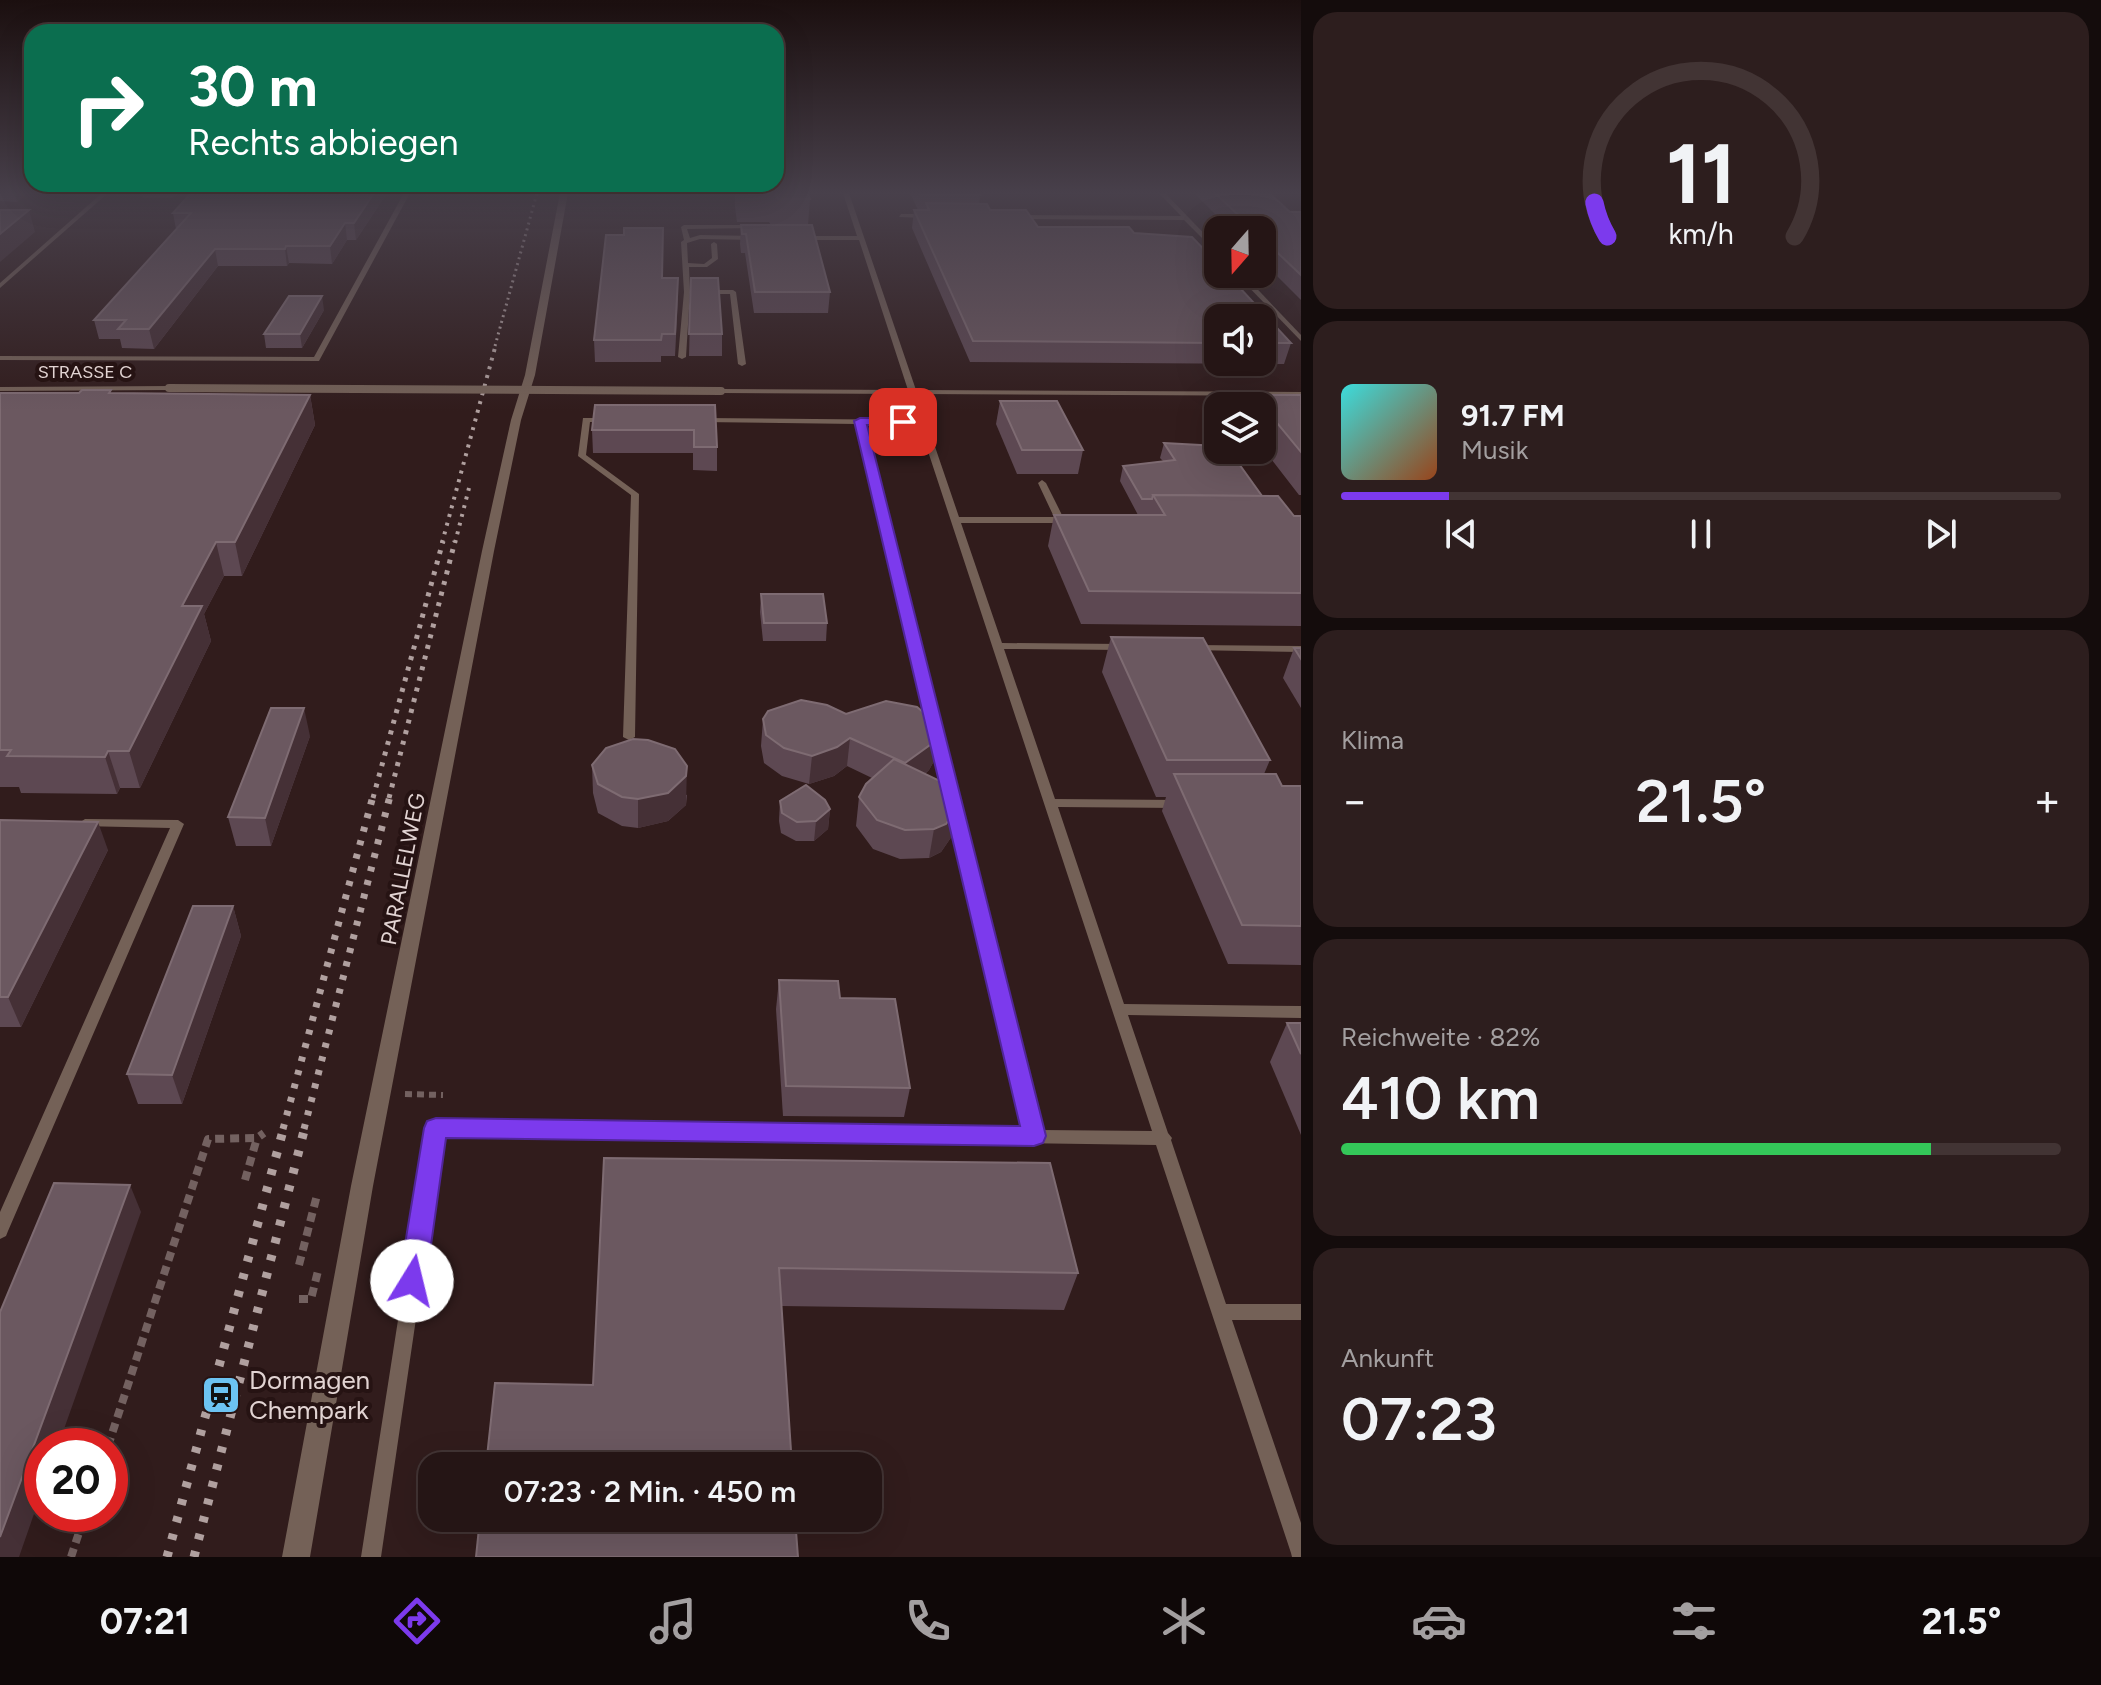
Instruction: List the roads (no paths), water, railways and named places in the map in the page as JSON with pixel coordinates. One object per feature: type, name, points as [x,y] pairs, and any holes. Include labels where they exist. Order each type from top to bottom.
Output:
[{"type":"street","name":"PARALLELWEG","points":[[296,1557],[362,1186],[488,551],[516,420],[530,375],[550,266]]},
{"type":"lane","points":[[0,286],[23,266]]},
{"type":"lane","points":[[0,358],[316,359],[367,266]]},
{"type":"lane","points":[[682,357],[686,266]]},
{"type":"lane","points":[[869,266],[1122,1009],[1301,1553]]},
{"type":"lane","points":[[1252,288],[1301,339]]},
{"type":"lane","points":[[687,292],[733,292],[742,364]]},
{"type":"lane","name":"STRASSE C","points":[[0,389],[1301,394]]},
{"type":"lane","points":[[617,420],[586,420],[582,456],[635,494],[629,737]]},
{"type":"lane","points":[[693,420],[923,422]]},
{"type":"lane","points":[[860,421],[1034,1136]]},
{"type":"lane","points":[[1042,483],[1060,520]]},
{"type":"lane","points":[[956,520],[1075,520]]},
{"type":"lane","points":[[998,646],[1142,647]]},
{"type":"lane","points":[[1174,648],[1301,649]]},
{"type":"lane","points":[[1050,803],[1191,804]]},
{"type":"lane","points":[[0,1231],[178,824],[74,823]]},
{"type":"lane","points":[[1122,1009],[1301,1012]]},
{"type":"lane","points":[[371,1557],[436,1128],[1164,1138]]},
{"type":"lane","points":[[1221,1312],[1301,1312]]},
{"type":"railway","points":[[495,346],[517,266]]},
{"type":"railway","points":[[442,543],[496,344]]},
{"type":"railway","points":[[455,543],[469,488]]},
{"type":"railway","points":[[373,798],[443,541]]},
{"type":"railway","points":[[389,798],[455,541]]},
{"type":"railway","points":[[283,1129],[373,796]]},
{"type":"railway","points":[[304,1129],[390,796]]},
{"type":"railway","points":[[167,1557],[284,1127]]},
{"type":"railway","points":[[194,1557],[305,1127]]},
{"type":"place","name":"Dormagen Chempark","points":[[221,1395]]}]
